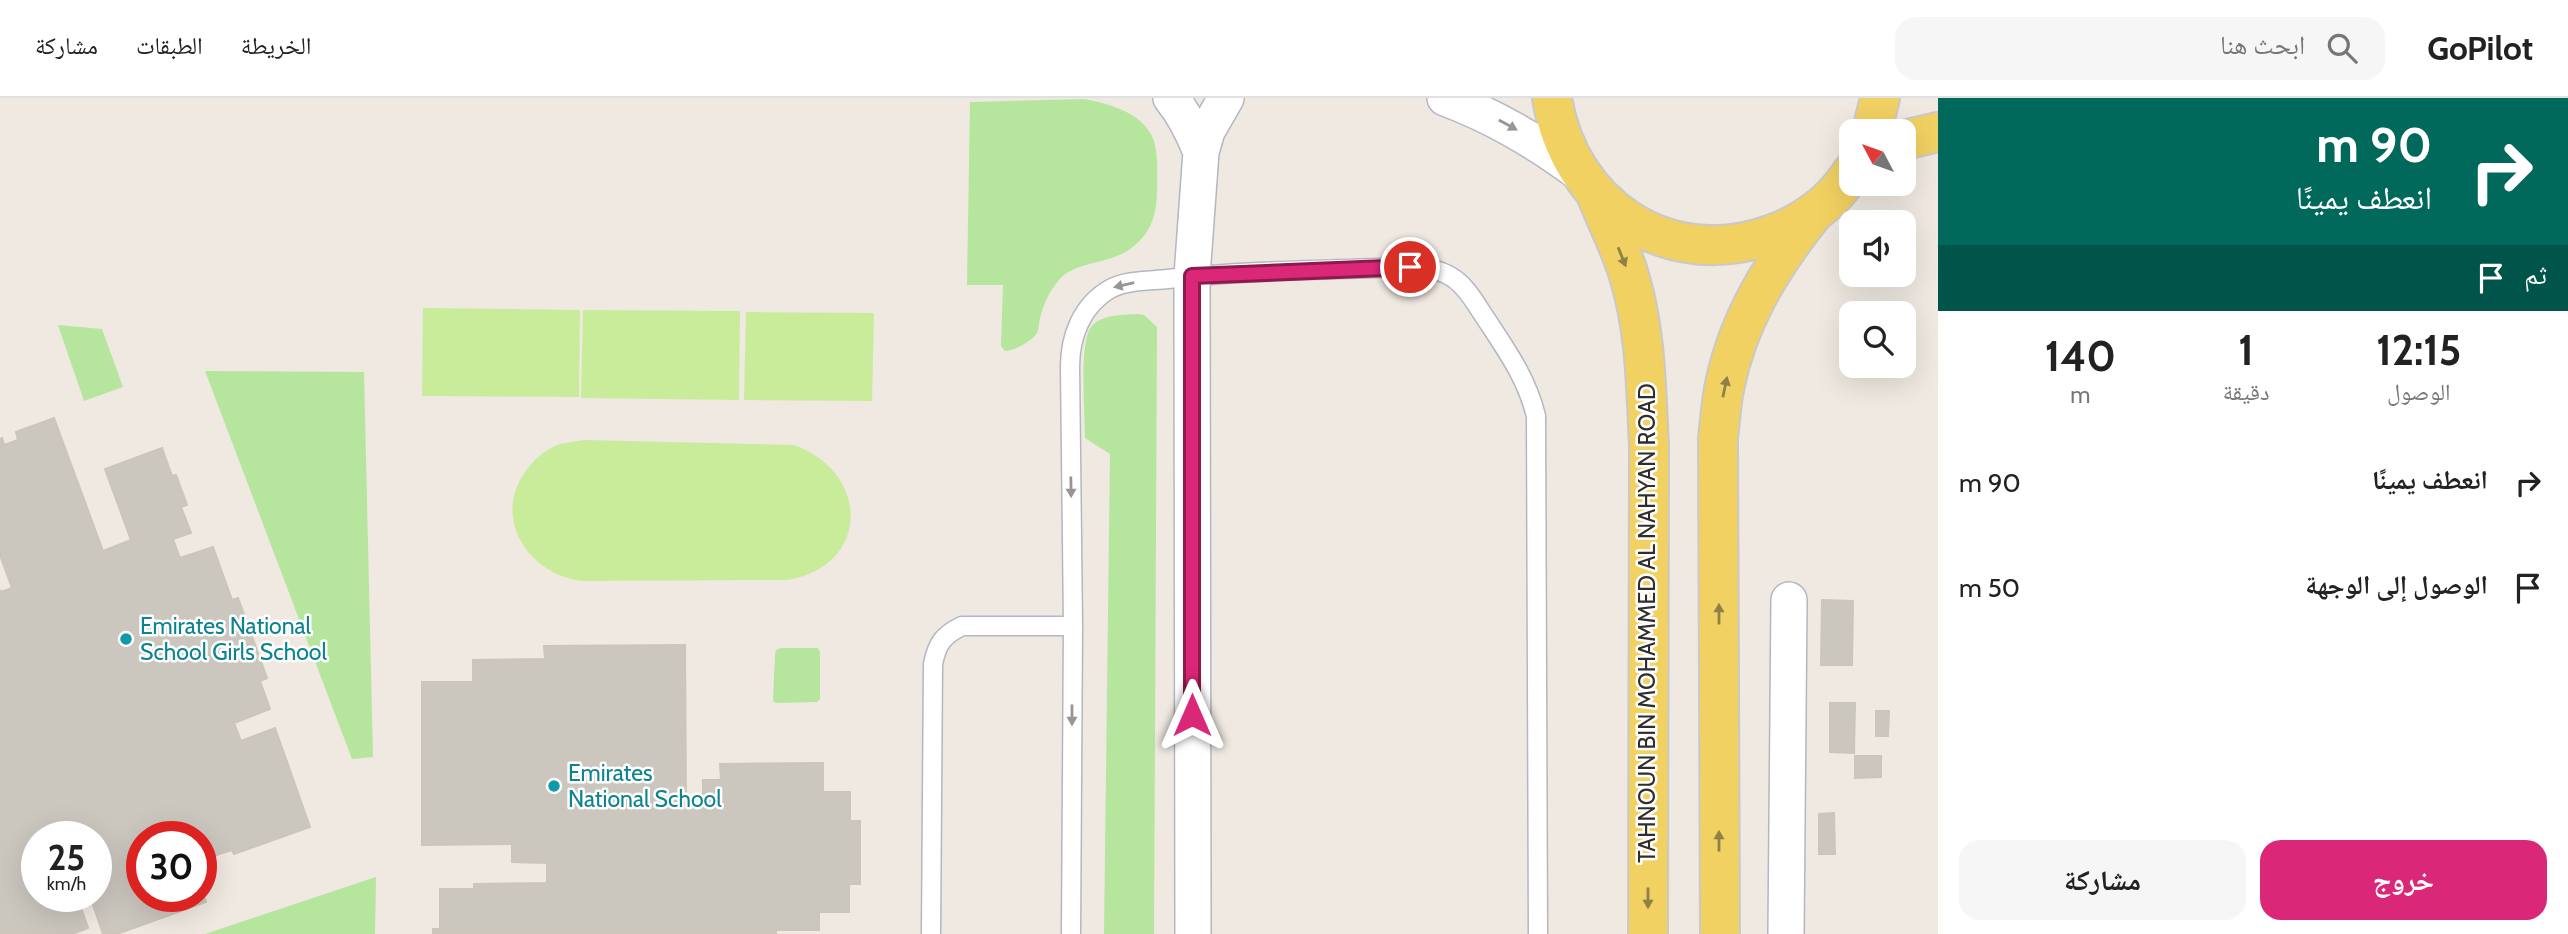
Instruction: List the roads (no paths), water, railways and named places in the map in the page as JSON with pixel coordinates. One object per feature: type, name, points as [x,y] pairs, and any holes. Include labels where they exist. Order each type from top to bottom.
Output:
[{"type":"main road","name":"TAHNOUN BIN MOHAMMED AL NAHYAN ROAD","points":[[1552,98],[1556,122],[1565,148],[1587,183],[1630,278],[1639,317],[1649,445],[1648,934]]},
{"type":"main road","points":[[1875,119],[1880,98]]},
{"type":"main road","points":[[1916,138],[1938,132]]},
{"type":"main road","points":[[1587,183],[1618,213],[1643,229],[1671,239],[1699,244],[1729,244],[1758,239],[1812,215]]},
{"type":"main road","points":[[1720,934],[1718,438],[1722,401],[1737,341],[1756,296],[1781,253],[1839,186]]},
{"type":"street","points":[[1171,98],[1182,110],[1201,152]]},
{"type":"street","points":[[1193,934],[1192,276],[1201,152],[1207,131],[1226,98]]},
{"type":"street","points":[[1445,98],[1485,113],[1533,140],[1587,183]]},
{"type":"street","points":[[1786,934],[1789,600]]},
{"type":"lane","points":[[1071,934],[1073,626],[1070,358],[1075,331],[1096,298],[1112,288],[1133,282],[1192,276],[1410,267],[1433,269],[1456,279],[1465,288],[1518,368],[1532,399],[1538,436],[1538,934]]},
{"type":"lane","points":[[930,934],[933,664],[937,645],[948,632],[962,626],[1073,626]]},
{"type":"place","name":"Emirates National School Girls School","points":[[126,639]]},
{"type":"place","name":"Emirates National School","points":[[554,786]]}]
